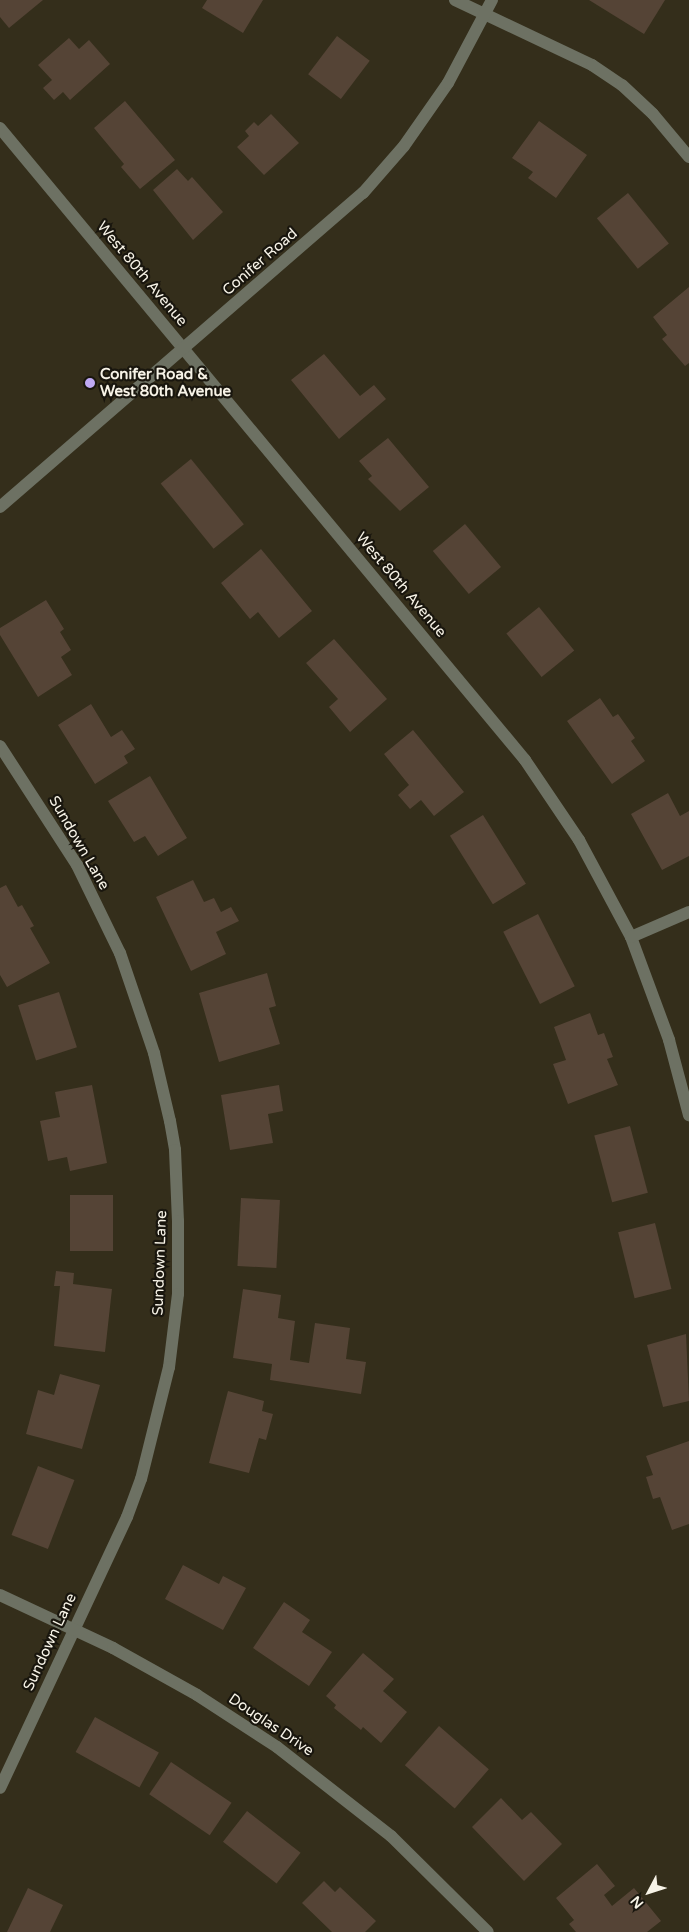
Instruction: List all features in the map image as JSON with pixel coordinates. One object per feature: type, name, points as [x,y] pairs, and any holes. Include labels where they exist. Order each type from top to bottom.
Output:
[{"type":"street","points":[[456,0],[592,65],[622,85],[652,114],[689,157]]},
{"type":"street","name":"Conifer Road","points":[[0,507],[337,218],[386,169],[448,83],[492,0]]},
{"type":"street","name":"West 80th Avenue","points":[[0,128],[525,760],[579,840],[630,937],[669,1040],[689,1115]]},
{"type":"street","name":"Sundown Lane","points":[[0,746],[77,865],[120,952],[154,1053],[175,1150],[178,1294],[169,1367],[141,1479],[127,1518],[0,1788]]},
{"type":"street","points":[[630,937],[689,912]]},
{"type":"street","name":"Douglas Drive","points":[[0,1595],[74,1629],[197,1695],[277,1747],[391,1836],[488,1932]]},
{"type":"building","points":[[0,0],[43,0],[9,28],[0,17]]},
{"type":"building","points":[[207,0],[263,0],[243,33],[202,8]]},
{"type":"building","points":[[589,0],[665,0],[644,34]]},
{"type":"building","points":[[337,36],[370,61],[341,99],[308,74]]},
{"type":"building","points":[[69,38],[79,49],[89,40],[110,64],[70,100],[63,92],[54,100],[43,88],[52,80],[38,65]]},
{"type":"building","points":[[125,101],[175,160],[140,189],[121,167],[124,164],[94,128]]},
{"type":"building","points":[[271,114],[299,143],[264,175],[237,147],[249,136],[245,131],[254,122],[258,126]]},
{"type":"building","points":[[539,121],[587,155],[556,198],[528,178],[533,172],[512,158]]},
{"type":"building","points":[[177,169],[188,181],[192,177],[223,212],[193,240],[153,190]]},
{"type":"building","points":[[628,193],[669,244],[638,269],[597,218]]},
{"type":"building","points":[[689,287],[689,363],[685,366],[662,339],[667,335],[653,317]]},
{"type":"building","points":[[324,354],[360,396],[374,385],[386,399],[339,439],[291,380]]},
{"type":"building","points":[[388,438],[429,487],[400,511],[368,479],[372,476],[359,461]]},
{"type":"building","points":[[191,459],[244,524],[214,549],[161,484]]},
{"type":"building","points":[[465,524],[501,567],[469,594],[433,551]]},
{"type":"building","points":[[261,549],[312,611],[279,638],[258,612],[250,619],[221,583]]},
{"type":"building","points":[[46,600],[64,629],[60,632],[71,650],[61,657],[72,675],[38,697],[0,635],[0,628]]},
{"type":"building","points":[[539,607],[574,651],[542,677],[506,633]]},
{"type":"building","points":[[334,639],[387,699],[350,732],[329,707],[338,699],[306,663]]},
{"type":"building","points":[[600,698],[613,717],[618,714],[635,738],[631,741],[645,761],[612,784],[567,721]]},
{"type":"building","points":[[91,704],[111,737],[122,730],[135,749],[124,756],[128,763],[95,784],[58,725]]},
{"type":"building","points":[[413,730],[464,792],[434,816],[421,800],[410,809],[398,795],[409,785],[384,754]]},
{"type":"building","points":[[150,776],[187,838],[158,856],[145,836],[134,842],[108,801]]},
{"type":"building","points":[[668,793],[680,816],[689,811],[689,856],[662,870],[631,814]]},
{"type":"building","points":[[483,815],[526,884],[493,904],[450,836]]},
{"type":"building","points":[[193,880],[204,902],[214,898],[221,912],[231,907],[239,921],[216,932],[226,954],[191,971],[156,897]]},
{"type":"building","points":[[6,885],[18,907],[22,905],[34,926],[30,928],[50,963],[7,987],[0,975],[0,888]]},
{"type":"building","points":[[538,914],[575,986],[540,1004],[503,932]]},
{"type":"building","points":[[267,973],[276,1006],[269,1008],[280,1044],[219,1062],[199,993]]},
{"type":"building","points":[[59,992],[77,1047],[36,1060],[18,1005]]},
{"type":"building","points":[[590,1013],[598,1035],[604,1033],[613,1057],[607,1059],[618,1085],[568,1104],[553,1064],[566,1060],[554,1027]]},
{"type":"building","points":[[92,1085],[107,1163],[70,1171],[67,1157],[48,1161],[40,1121],[60,1117],[55,1092]]},
{"type":"building","points":[[279,1085],[283,1111],[268,1114],[273,1143],[230,1150],[221,1095]]},
{"type":"building","points":[[630,1126],[648,1193],[612,1202],[594,1136]]},
{"type":"building","points":[[70,1195],[113,1195],[113,1251],[70,1251]]},
{"type":"building","points":[[241,1198],[280,1200],[276,1268],[237,1266]]},
{"type":"building","points":[[655,1223],[671,1289],[635,1298],[618,1232]]},
{"type":"building","points":[[56,1271],[74,1273],[73,1284],[112,1289],[105,1352],[54,1346],[60,1286],[54,1286]]},
{"type":"building","points":[[243,1289],[281,1295],[278,1318],[295,1321],[290,1360],[309,1363],[315,1323],[350,1328],[346,1359],[366,1362],[361,1394],[270,1380],[272,1364],[233,1358]]},
{"type":"building","points":[[686,1334],[689,1401],[663,1407],[647,1345]]},
{"type":"building","points":[[60,1374],[100,1385],[82,1449],[26,1434],[38,1390],[54,1395]]},
{"type":"building","points":[[228,1391],[264,1401],[262,1411],[273,1414],[266,1440],[259,1438],[249,1473],[209,1463]]},
{"type":"building","points":[[689,1441],[689,1524],[672,1530],[660,1497],[653,1499],[646,1477],[653,1475],[646,1456]]},
{"type":"building","points":[[38,1466],[74,1480],[48,1549],[11,1535]]},
{"type":"building","points":[[183,1565],[219,1584],[223,1576],[246,1588],[223,1630],[165,1599]]},
{"type":"building","points":[[284,1602],[310,1620],[302,1632],[332,1652],[309,1686],[253,1648]]},
{"type":"building","points":[[363,1653],[394,1679],[383,1691],[407,1712],[381,1743],[363,1727],[361,1730],[334,1708],[336,1705],[326,1696]]},
{"type":"building","points":[[95,1717],[159,1752],[139,1787],[76,1752]]},
{"type":"building","points":[[439,1726],[489,1769],[455,1809],[405,1765]]},
{"type":"building","points":[[171,1762],[232,1803],[210,1835],[149,1794]]},
{"type":"building","points":[[501,1798],[522,1820],[531,1812],[562,1844],[524,1881],[472,1827]]},
{"type":"building","points":[[247,1811],[301,1853],[277,1884],[223,1842]]},
{"type":"building","points":[[597,1864],[615,1886],[604,1895],[612,1906],[634,1888],[661,1921],[647,1932],[576,1932],[569,1924],[574,1920],[556,1898]]},
{"type":"building","points":[[324,1881],[335,1892],[340,1887],[376,1921],[365,1932],[332,1932],[302,1903]]},
{"type":"building","points":[[28,1888],[63,1905],[50,1932],[7,1932]]},
{"type":"place","name":"Conifer Road & West 80th Avenue","points":[[90,383]]}]
